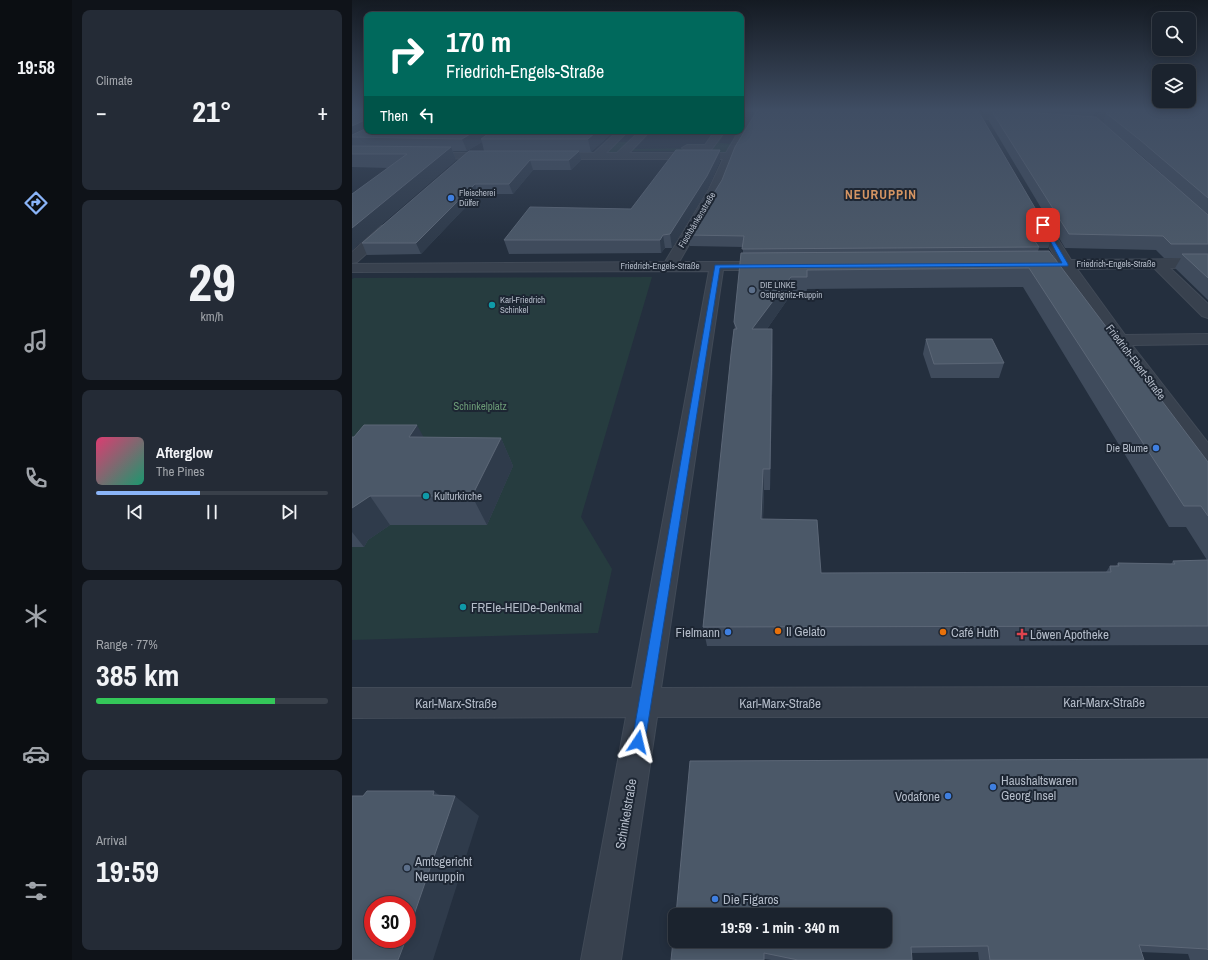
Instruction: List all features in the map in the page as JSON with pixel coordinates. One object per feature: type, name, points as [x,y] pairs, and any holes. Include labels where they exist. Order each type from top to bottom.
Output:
[{"type":"street","points":[[457,167],[472,154]]},
{"type":"street","points":[[544,156],[620,156],[657,154]]},
{"type":"street","name":"Fischbänkenstraße","points":[[670,266],[715,189],[730,154]]},
{"type":"street","points":[[414,155],[506,156]]},
{"type":"street","name":"Friedrich-Ebert-Straße","points":[[1031,205],[1066,264],[1120,340],[1208,458]]},
{"type":"street","points":[[352,259],[397,219]]},
{"type":"street","points":[[1158,264],[1208,313]]},
{"type":"street","name":"Friedrich-Engels-Straße","points":[[1019,265],[1208,264]]},
{"type":"street","name":"Schinkelstraße","points":[[601,960],[717,266]]},
{"type":"street","name":"Friedrich-Engels-Straße","points":[[352,268],[781,266]]},
{"type":"street","points":[[1120,340],[1208,339]]},
{"type":"street","name":"Karl-Marx-Straße","points":[[352,703],[1208,702]]},
{"type":"green space","points":[[603,154],[627,154],[626,155],[602,155]]},
{"type":"green space","points":[[716,154],[727,154],[726,156]]},
{"type":"green space","name":"Schinkelplatz","points":[[652,277],[581,517],[612,569],[598,633],[352,640],[352,279]]},
{"type":"building","points":[[352,154],[443,154],[352,228],[352,194],[407,154]]},
{"type":"building","points":[[466,154],[576,154],[569,160],[530,160],[509,184],[475,184],[416,243],[362,243]]},
{"type":"building","points":[[673,154],[718,154],[707,176],[670,234],[663,235],[660,240],[504,240],[530,207],[631,209]]},
{"type":"building","points":[[732,154],[1003,154],[1052,237],[1031,236],[1039,247],[742,249],[744,236],[688,235],[722,180]]},
{"type":"building","points":[[1019,154],[1138,154],[1208,215],[1208,244],[1171,244],[1163,236],[1069,234]]},
{"type":"building","points":[[1156,154],[1208,154],[1208,198]]},
{"type":"building","points":[[1049,251],[1208,462],[1208,516],[1201,506],[1184,506],[1029,268],[807,270],[807,277],[791,277],[752,329],[772,329],[770,469],[763,469],[761,519],[817,520],[821,573],[1111,572],[1110,566],[1119,566],[1118,563],[1175,564],[1173,561],[1208,560],[1208,626],[703,627],[731,354],[734,329],[737,329],[734,322],[741,253]]},
{"type":"building","points":[[1182,254],[1208,254],[1208,278]]},
{"type":"building","points":[[926,339],[992,339],[1004,363],[934,364]]},
{"type":"building","points":[[364,425],[417,425],[409,437],[501,438],[472,496],[370,496],[352,508],[352,437],[354,437]]},
{"type":"building","points":[[1208,759],[1208,950],[1139,945],[1144,960],[990,960],[988,946],[911,947],[912,960],[798,960],[764,953],[764,960],[671,960],[672,948],[892,948],[892,908],[677,908],[690,761]]},
{"type":"building","points":[[367,791],[434,791],[433,795],[455,796],[416,909],[416,896],[364,896],[364,948],[403,948],[398,960],[352,960],[352,796],[363,796]]},
{"type":"place","name":"Fleischerei Dülfer","points":[[451,198]]},
{"type":"place","name":"DIE LINKE Ostprignitz-Ruppin","points":[[752,290]]},
{"type":"place","name":"Karl-Friedrich Schinkel","points":[[492,305]]},
{"type":"place","name":"Die Blume","points":[[1156,448]]},
{"type":"place","name":"Kulturkirche","points":[[426,496]]},
{"type":"place","name":"FREIe-HEIDe-Denkmal","points":[[463,607]]},
{"type":"place","name":"Il Gelato","points":[[778,631]]},
{"type":"place","name":"Fielmann","points":[[728,632]]},
{"type":"place","name":"Café Huth","points":[[943,632]]},
{"type":"place","name":"Löwen Apotheke","points":[[1022,634]]},
{"type":"place","name":"Haushaltswaren Georg Insel","points":[[993,787]]},
{"type":"place","name":"Vodafone","points":[[948,796]]},
{"type":"place","name":"Amtsgericht Neuruppin","points":[[407,868]]},
{"type":"place","name":"Die Figaros","points":[[715,899]]},
{"type":"district","name":"NEURUPPIN","points":[[881,194]]},
{"type":"route","points":[[638,742],[717,266],[1066,264],[1043,225]]}]
